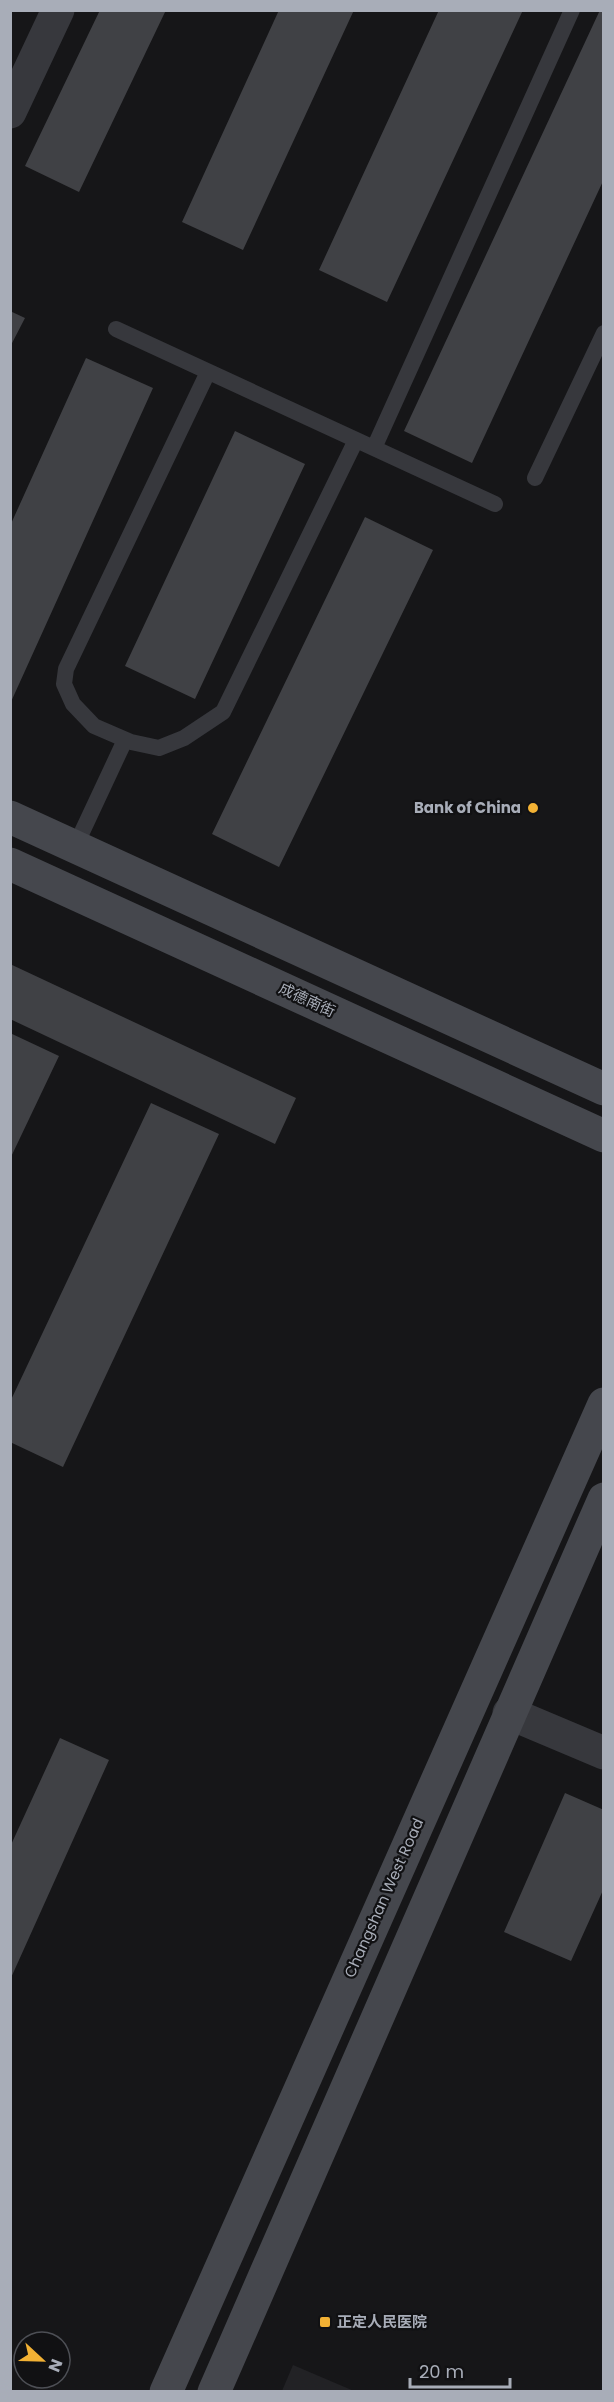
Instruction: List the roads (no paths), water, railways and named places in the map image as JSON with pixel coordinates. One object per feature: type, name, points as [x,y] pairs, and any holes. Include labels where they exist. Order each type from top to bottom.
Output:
[{"type":"main road","points":[[10,817],[603,1089]]},
{"type":"main road","name":"成德南街","points":[[10,864],[603,1136]]},
{"type":"main road","name":"Changshan West Road","points":[[166,2391],[603,1404]]},
{"type":"main road","points":[[214,2391],[603,1499]]},
{"type":"street","points":[[10,112],[57,10]]},
{"type":"street","points":[[509,1713],[603,1753]]},
{"type":"lane","points":[[374,448],[572,10]]},
{"type":"lane","points":[[116,329],[495,504]]},
{"type":"lane","points":[[535,478],[603,333]]},
{"type":"lane","points":[[208,372],[66,669],[64,684],[73,704],[94,726],[125,740],[159,748],[184,738],[223,712],[356,440]]},
{"type":"lane","points":[[75,847],[125,740]]},
{"type":"place","name":"Bank of China","points":[[533,808]]},
{"type":"place","name":"正定人民医院","points":[[325,2322]]}]
